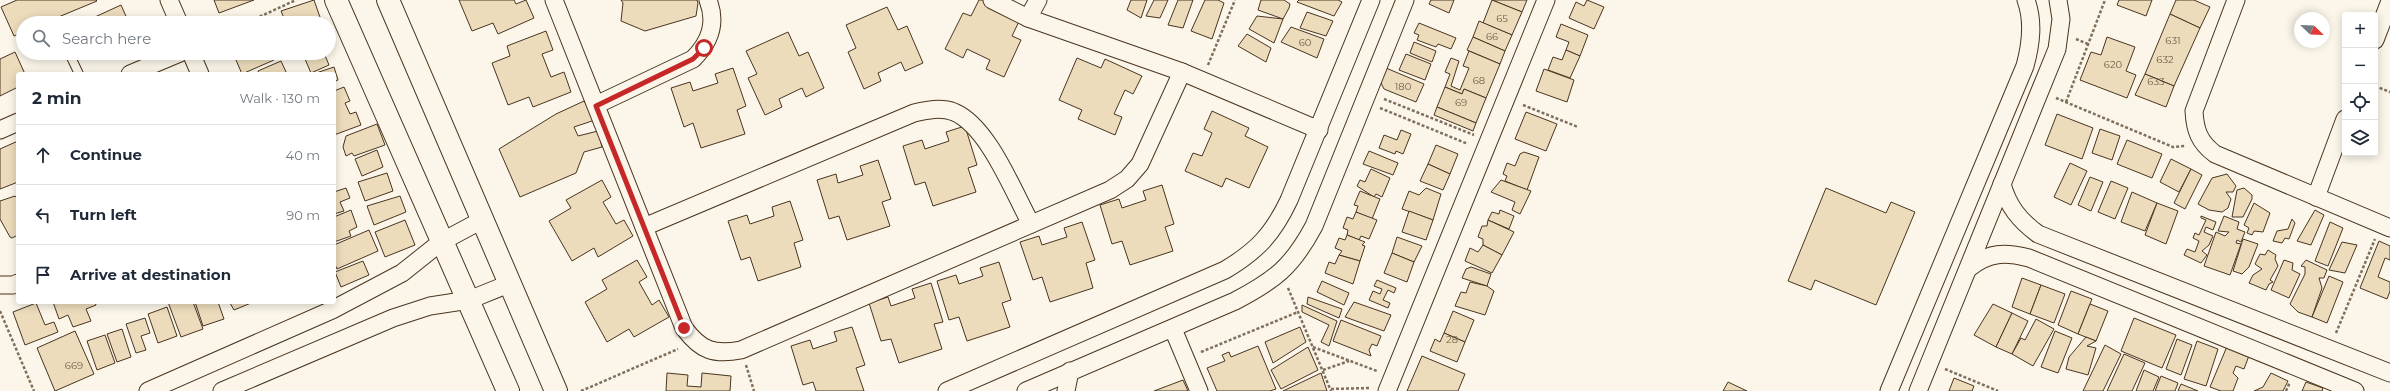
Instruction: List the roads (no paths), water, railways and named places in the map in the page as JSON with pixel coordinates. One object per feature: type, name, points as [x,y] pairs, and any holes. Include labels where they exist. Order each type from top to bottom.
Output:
[{"type":"street","points":[[169,0],[175,16]]},
{"type":"street","points":[[336,0],[441,242],[469,300],[508,391]]},
{"type":"street","points":[[388,0],[482,220],[511,283],[556,391]]},
{"type":"street","points":[[554,0],[684,328],[694,342],[708,350],[725,353],[741,350],[1110,190],[1127,179],[1140,164],[1147,152],[1182,72]]},
{"type":"street","points":[[596,106],[693,59],[700,52],[711,34],[713,18],[708,0]]},
{"type":"street","points":[[992,0],[1028,18],[1182,72],[1319,130]]},
{"type":"street","points":[[1028,18],[1038,0]]},
{"type":"street","points":[[947,391],[1225,270],[1246,258],[1264,242],[1278,222],[1319,130],[1371,0]]},
{"type":"street","points":[[1026,391],[1235,301],[1282,273],[1300,252],[1314,226],[1405,0]]},
{"type":"street","points":[[1389,385],[1546,0]]},
{"type":"street","points":[[1889,391],[2025,66],[2030,46],[2032,26],[2026,0]]},
{"type":"street","points":[[1918,391],[2057,49],[2061,19],[2058,0]]},
{"type":"street","points":[[2236,0],[2194,110],[2194,124],[2198,137],[2215,154],[2386,226]]},
{"type":"street","points":[[2378,32],[2390,1]]},
{"type":"street","points":[[135,72],[163,60]]},
{"type":"street","points":[[194,60],[199,72]]},
{"type":"street","points":[[644,227],[914,113],[933,109],[952,111],[969,120],[982,134],[1031,224]]},
{"type":"street","points":[[0,130],[16,123]]},
{"type":"street","points":[[2316,197],[2342,128]]},
{"type":"street","points":[[2002,184],[2007,201],[2016,215],[2038,234],[2390,373]]},
{"type":"street","points":[[148,391],[332,310],[402,273],[441,242],[482,220]]},
{"type":"street","points":[[1969,268],[1981,258],[1996,254],[2013,254],[2029,258],[2355,391]]},
{"type":"street","points":[[222,391],[393,318],[430,306],[469,300],[511,283]]},
{"type":"street","points":[[0,285],[16,284]]},
{"type":"street","points":[[1173,329],[1199,391]]},
{"type":"street","points":[[1066,391],[1070,371]]},
{"type":"lane","points":[[72,60],[78,72]]}]
